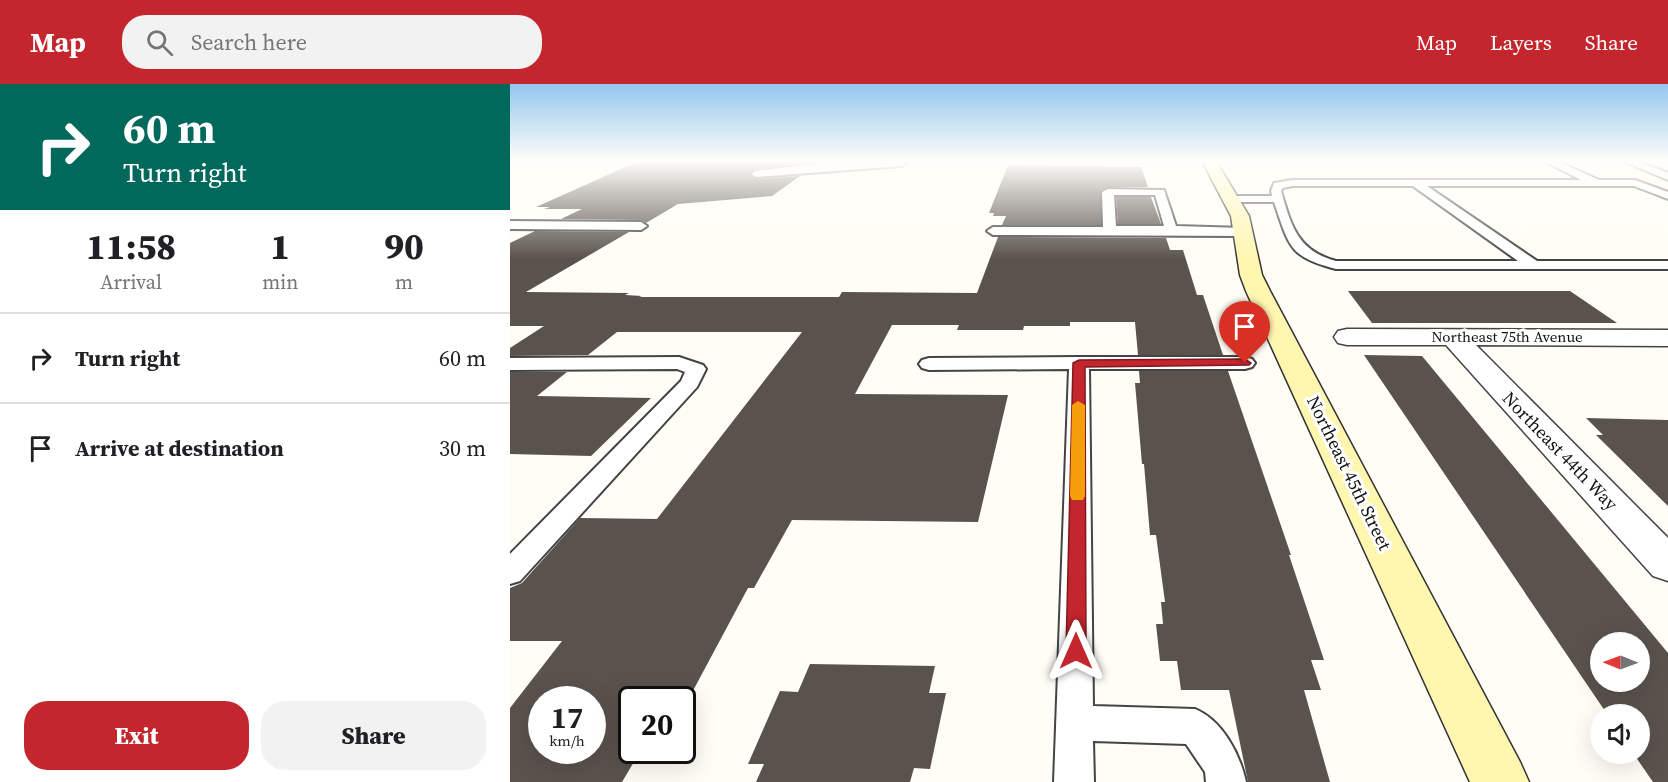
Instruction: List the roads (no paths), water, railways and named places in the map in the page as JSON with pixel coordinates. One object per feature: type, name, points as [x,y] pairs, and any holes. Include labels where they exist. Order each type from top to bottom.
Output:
[{"type":"street","name":"Northeast 45th Street","points":[[1228,194],[1240,216],[1251,275],[1258,291],[1500,782]]},
{"type":"street","name":"Northeast 75th Avenue","points":[[1347,337],[1668,338]]},
{"type":"street","name":"Northeast 44th Way","points":[[1453,337],[1668,564]]},
{"type":"lane","points":[[1108,194],[1110,230]]},
{"type":"lane","points":[[1160,194],[1172,230]]},
{"type":"lane","points":[[1277,194],[1298,248],[1304,255],[1317,261],[1336,265],[1668,265]]},
{"type":"lane","points":[[1430,194],[1534,265]]},
{"type":"lane","points":[[1231,199],[1278,199]]},
{"type":"lane","points":[[510,225],[641,226]]},
{"type":"lane","points":[[993,231],[1244,232]]},
{"type":"lane","points":[[510,364],[679,363],[696,369],[690,383],[510,573]]},
{"type":"lane","points":[[1074,782],[1079,363]]},
{"type":"lane","points":[[929,364],[1245,363]]},
{"type":"lane","points":[[1075,723],[1194,727],[1223,765],[1226,782]]}]
